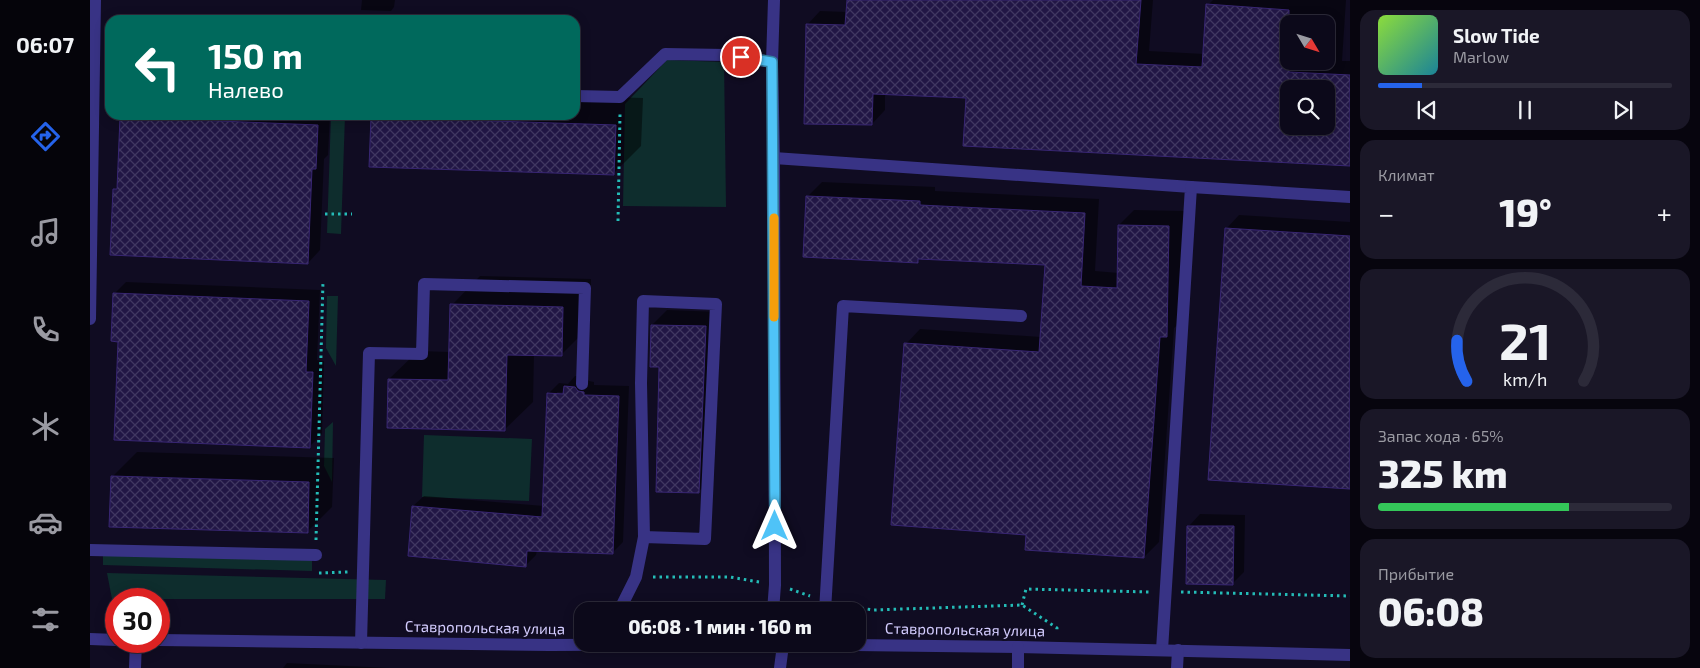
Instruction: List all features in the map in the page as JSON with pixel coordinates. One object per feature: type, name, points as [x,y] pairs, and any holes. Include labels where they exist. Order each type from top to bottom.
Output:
[{"type":"street","points":[[90,319],[95,0]]},
{"type":"street","points":[[774,0],[772,62],[774,158],[774,602]]},
{"type":"street","points":[[580,96],[620,98],[665,54],[726,55],[772,62]]},
{"type":"street","points":[[774,158],[1350,197]]},
{"type":"street","points":[[1162,650],[1191,187]]},
{"type":"street","points":[[361,642],[369,353],[422,354],[424,284],[585,288],[582,384]]},
{"type":"street","points":[[624,602],[636,577],[644,537],[641,383],[643,301],[716,304],[705,539],[644,537]]},
{"type":"street","points":[[825,602],[843,306],[1021,316]]},
{"type":"street","points":[[90,550],[316,555]]},
{"type":"street","points":[[90,639],[105,640]]},
{"type":"street","name":"Ставропольская улица","points":[[170,640],[574,644]]},
{"type":"street","name":"Ставропольская улица","points":[[866,645],[1178,650],[1350,656]]},
{"type":"street","points":[[1018,647],[1018,668]]},
{"type":"street","points":[[1177,668],[1178,650]]},
{"type":"street","points":[[780,668],[782,652]]},
{"type":"street","points":[[135,668],[136,653]]},
{"type":"path","points":[[618,220],[620,98]]},
{"type":"path","points":[[325,214],[352,214]]},
{"type":"path","points":[[323,281],[315,573],[363,572]]},
{"type":"path","points":[[636,577],[730,577],[775,584],[816,602]]},
{"type":"path","points":[[866,609],[1022,605],[1057,628]]},
{"type":"green space","points":[[667,60],[724,62],[726,207],[623,206],[625,104]]},
{"type":"green space","points":[[331,120],[345,120],[341,234],[327,233]]},
{"type":"green space","points":[[327,296],[338,296],[336,366],[326,348]]},
{"type":"green space","points":[[333,422],[332,482],[324,466],[325,429]]},
{"type":"green space","points":[[424,435],[532,439],[529,501],[422,497]]},
{"type":"green space","points":[[103,554],[312,560],[312,571],[103,565]]},
{"type":"green space","points":[[107,573],[386,580],[385,599],[170,599],[170,588],[110,588]]},
{"type":"building","points":[[847,0],[1141,0],[1136,64],[1202,67],[1206,4],[1289,10],[1289,15],[1280,15],[1280,70],[1350,75],[1350,166],[963,146],[966,98],[873,94],[872,125],[804,124],[806,24],[845,25]]},
{"type":"building","points":[[120,120],[194,120],[318,125],[316,169],[312,169],[308,264],[110,255],[113,189],[117,189]]},
{"type":"building","points":[[371,120],[463,120],[616,125],[614,175],[369,167]]},
{"type":"building","points":[[806,196],[920,201],[920,205],[1085,213],[1081,286],[1117,288],[1118,225],[1169,226],[1167,337],[1160,337],[1144,558],[1025,550],[1026,535],[891,525],[904,343],[1039,352],[1045,265],[918,259],[918,263],[803,257]]},
{"type":"building","points":[[1225,228],[1350,236],[1350,489],[1208,480]]},
{"type":"building","points":[[113,293],[309,301],[306,372],[313,372],[310,448],[114,440],[118,342],[111,341]]},
{"type":"building","points":[[450,304],[563,307],[562,356],[507,355],[505,431],[387,428],[388,379],[448,380]]},
{"type":"building","points":[[651,325],[706,326],[699,493],[656,492],[659,367],[650,367]]},
{"type":"building","points":[[564,386],[575,387],[578,391],[584,392],[584,395],[619,396],[613,554],[527,551],[526,567],[408,556],[412,506],[542,517],[547,393],[563,394]]},
{"type":"building","points":[[111,476],[309,482],[308,533],[109,527]]},
{"type":"building","points":[[1187,526],[1234,526],[1233,585],[1186,584]]},
{"type":"slow traffic","points":[[774,218],[774,317]]},
{"type":"route","points":[[741,57],[772,62],[775,526]]}]
